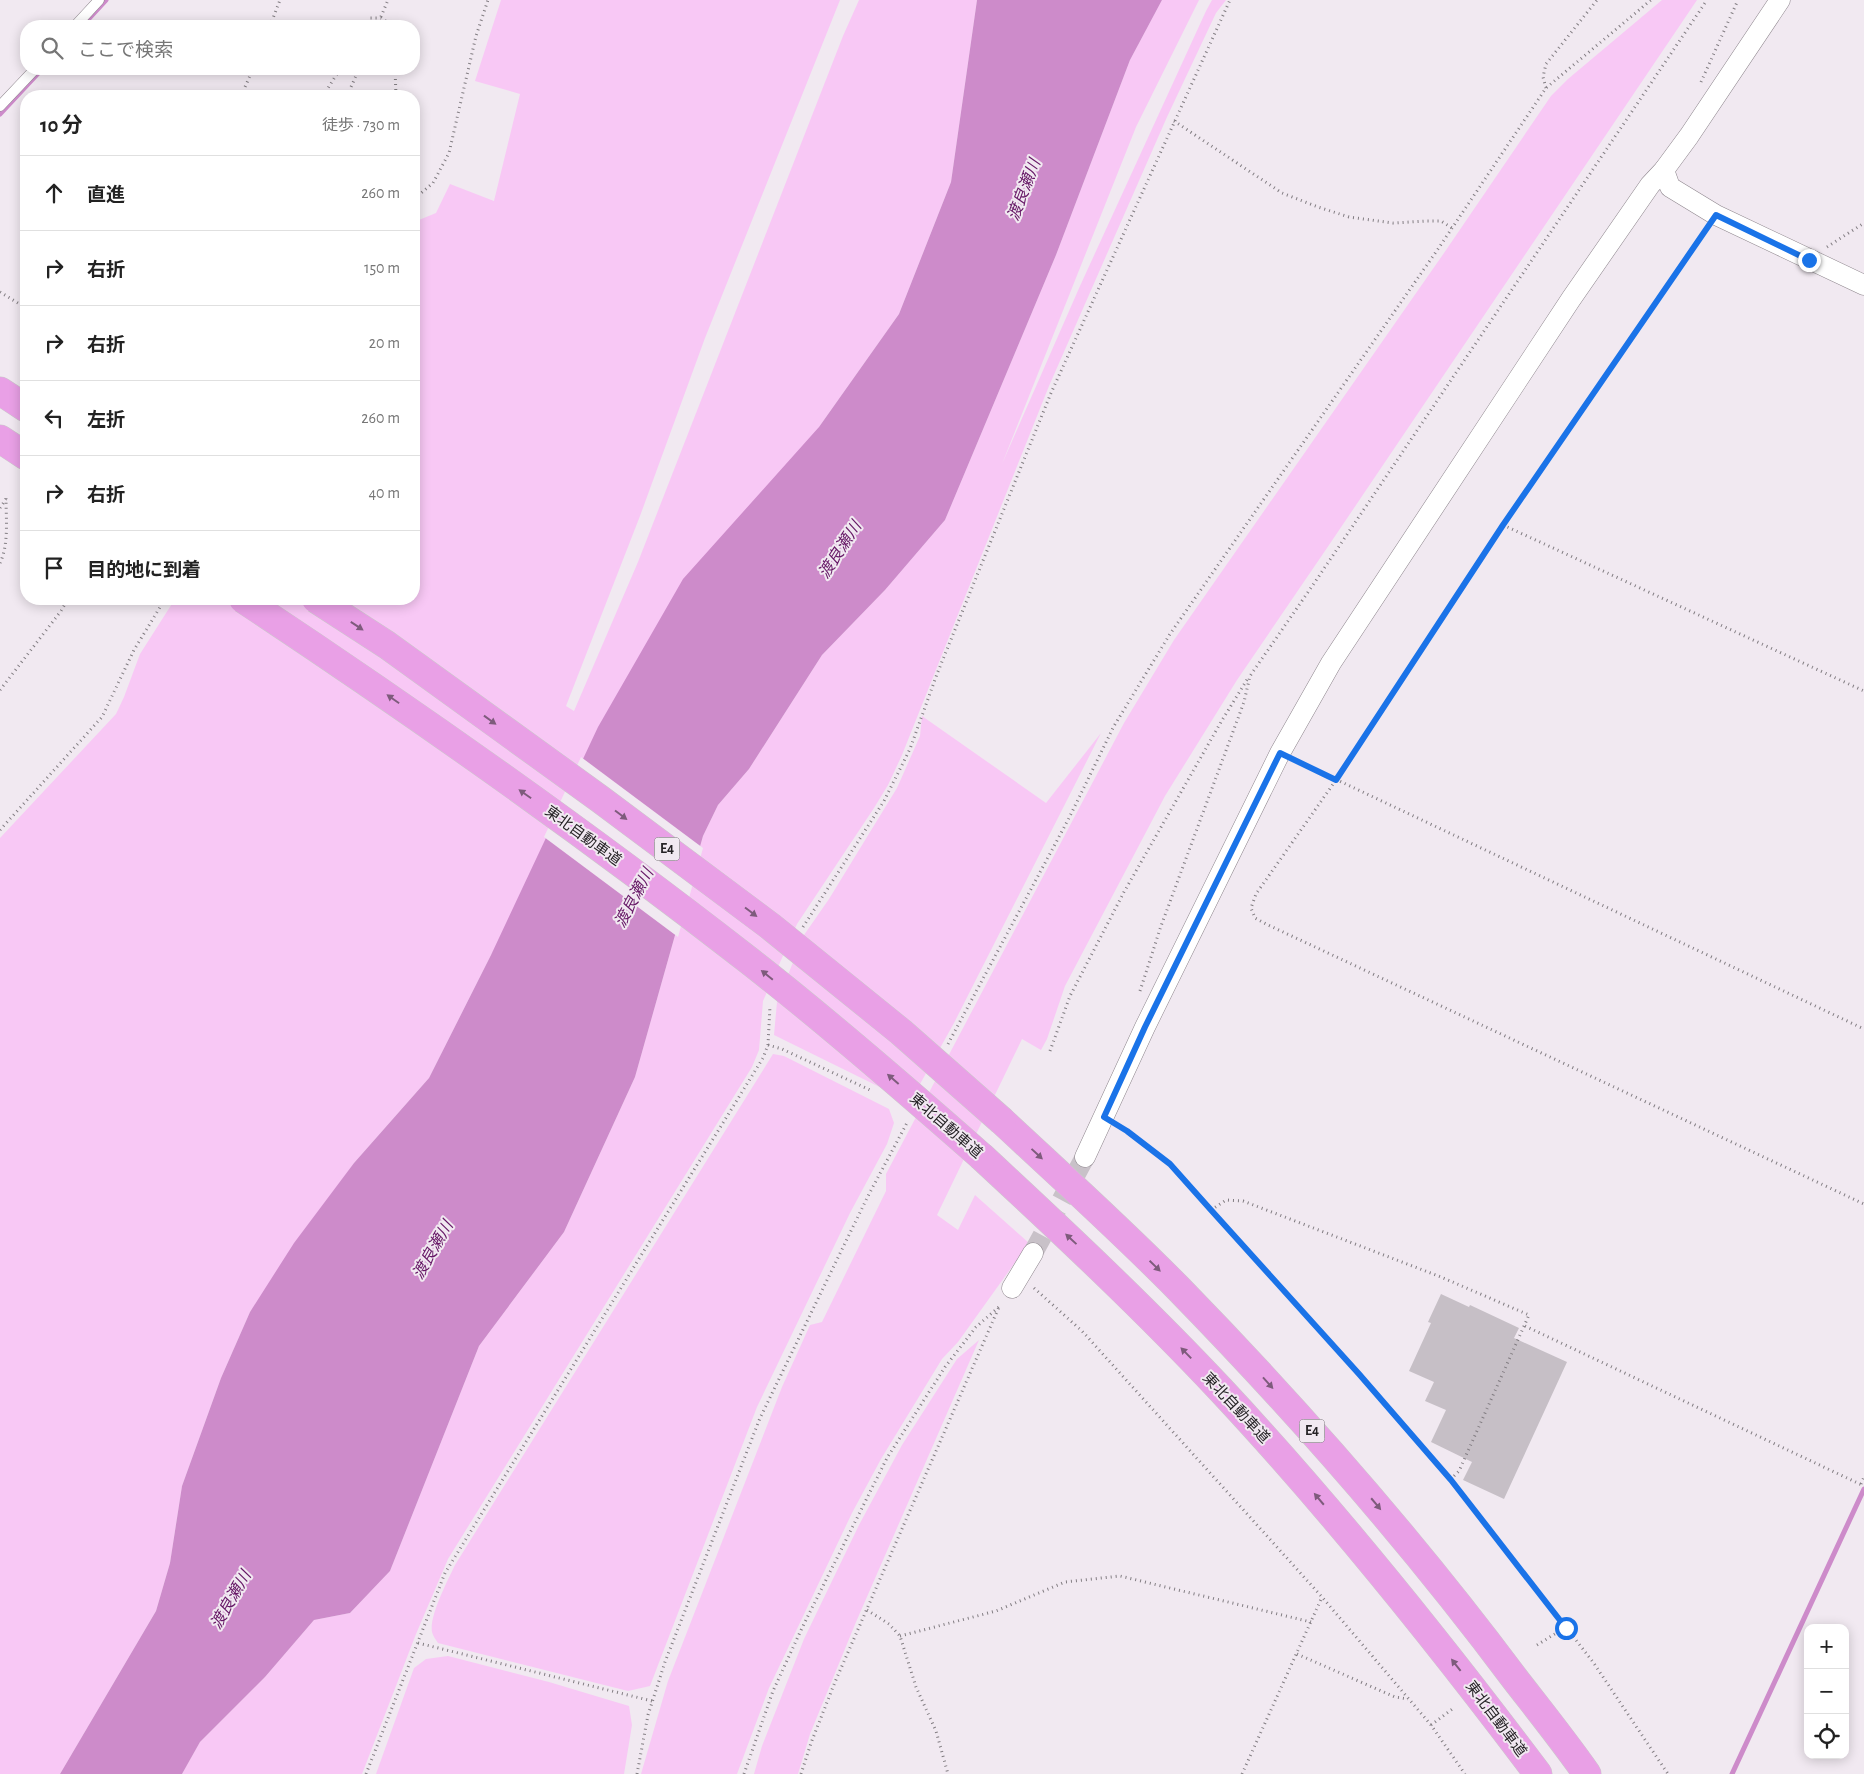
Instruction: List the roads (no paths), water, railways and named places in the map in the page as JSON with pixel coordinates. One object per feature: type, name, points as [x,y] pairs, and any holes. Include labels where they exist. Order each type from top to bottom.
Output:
[{"type":"highway","points":[[0,391],[20,404]]},
{"type":"highway","points":[[0,439],[20,452]]},
{"type":"highway","name":"東北自動車道","points":[[253,605],[374,686],[617,860],[748,959],[878,1066],[982,1157],[1084,1251],[1228,1398],[1392,1585],[1460,1669],[1538,1774]]},
{"type":"highway","name":"E4","points":[[325,605],[434,680],[600,799],[770,926],[901,1032],[1002,1120],[1107,1218],[1176,1286],[1248,1361],[1339,1461],[1487,1640],[1587,1774]]},
{"type":"street","points":[[1084,1157],[1149,1018],[1280,753],[1341,646],[1571,299],[1650,185],[1664,170],[1689,136],[1780,0]]},
{"type":"street","points":[[1664,170],[1670,187],[1716,215],[1864,285]]},
{"type":"street","points":[[1016,1282],[1033,1253]]},
{"type":"lane","points":[[81,20],[99,0]]},
{"type":"lane","points":[[0,106],[29,75]]},
{"type":"water","name":"渡良瀬川","points":[[977,0],[1162,0],[1130,60],[1056,255],[945,520],[885,590],[822,655],[749,769],[718,805],[703,836],[635,1077],[564,1232],[479,1346],[390,1571],[350,1613],[314,1620],[265,1677],[200,1742],[182,1774],[60,1774],[156,1611],[170,1563],[182,1486],[221,1378],[250,1312],[294,1243],[354,1163],[429,1078],[491,955],[598,727],[683,579],[819,427],[899,314],[951,182]]},
{"type":"waterway","points":[[88,20],[106,0]]},
{"type":"waterway","points":[[22,90],[36,75]]},
{"type":"waterway","points":[[0,114],[20,93]]},
{"type":"waterway","points":[[1732,1774],[1864,1489]]},
{"type":"tunnel","points":[[1033,1253],[1085,1157]]}]
